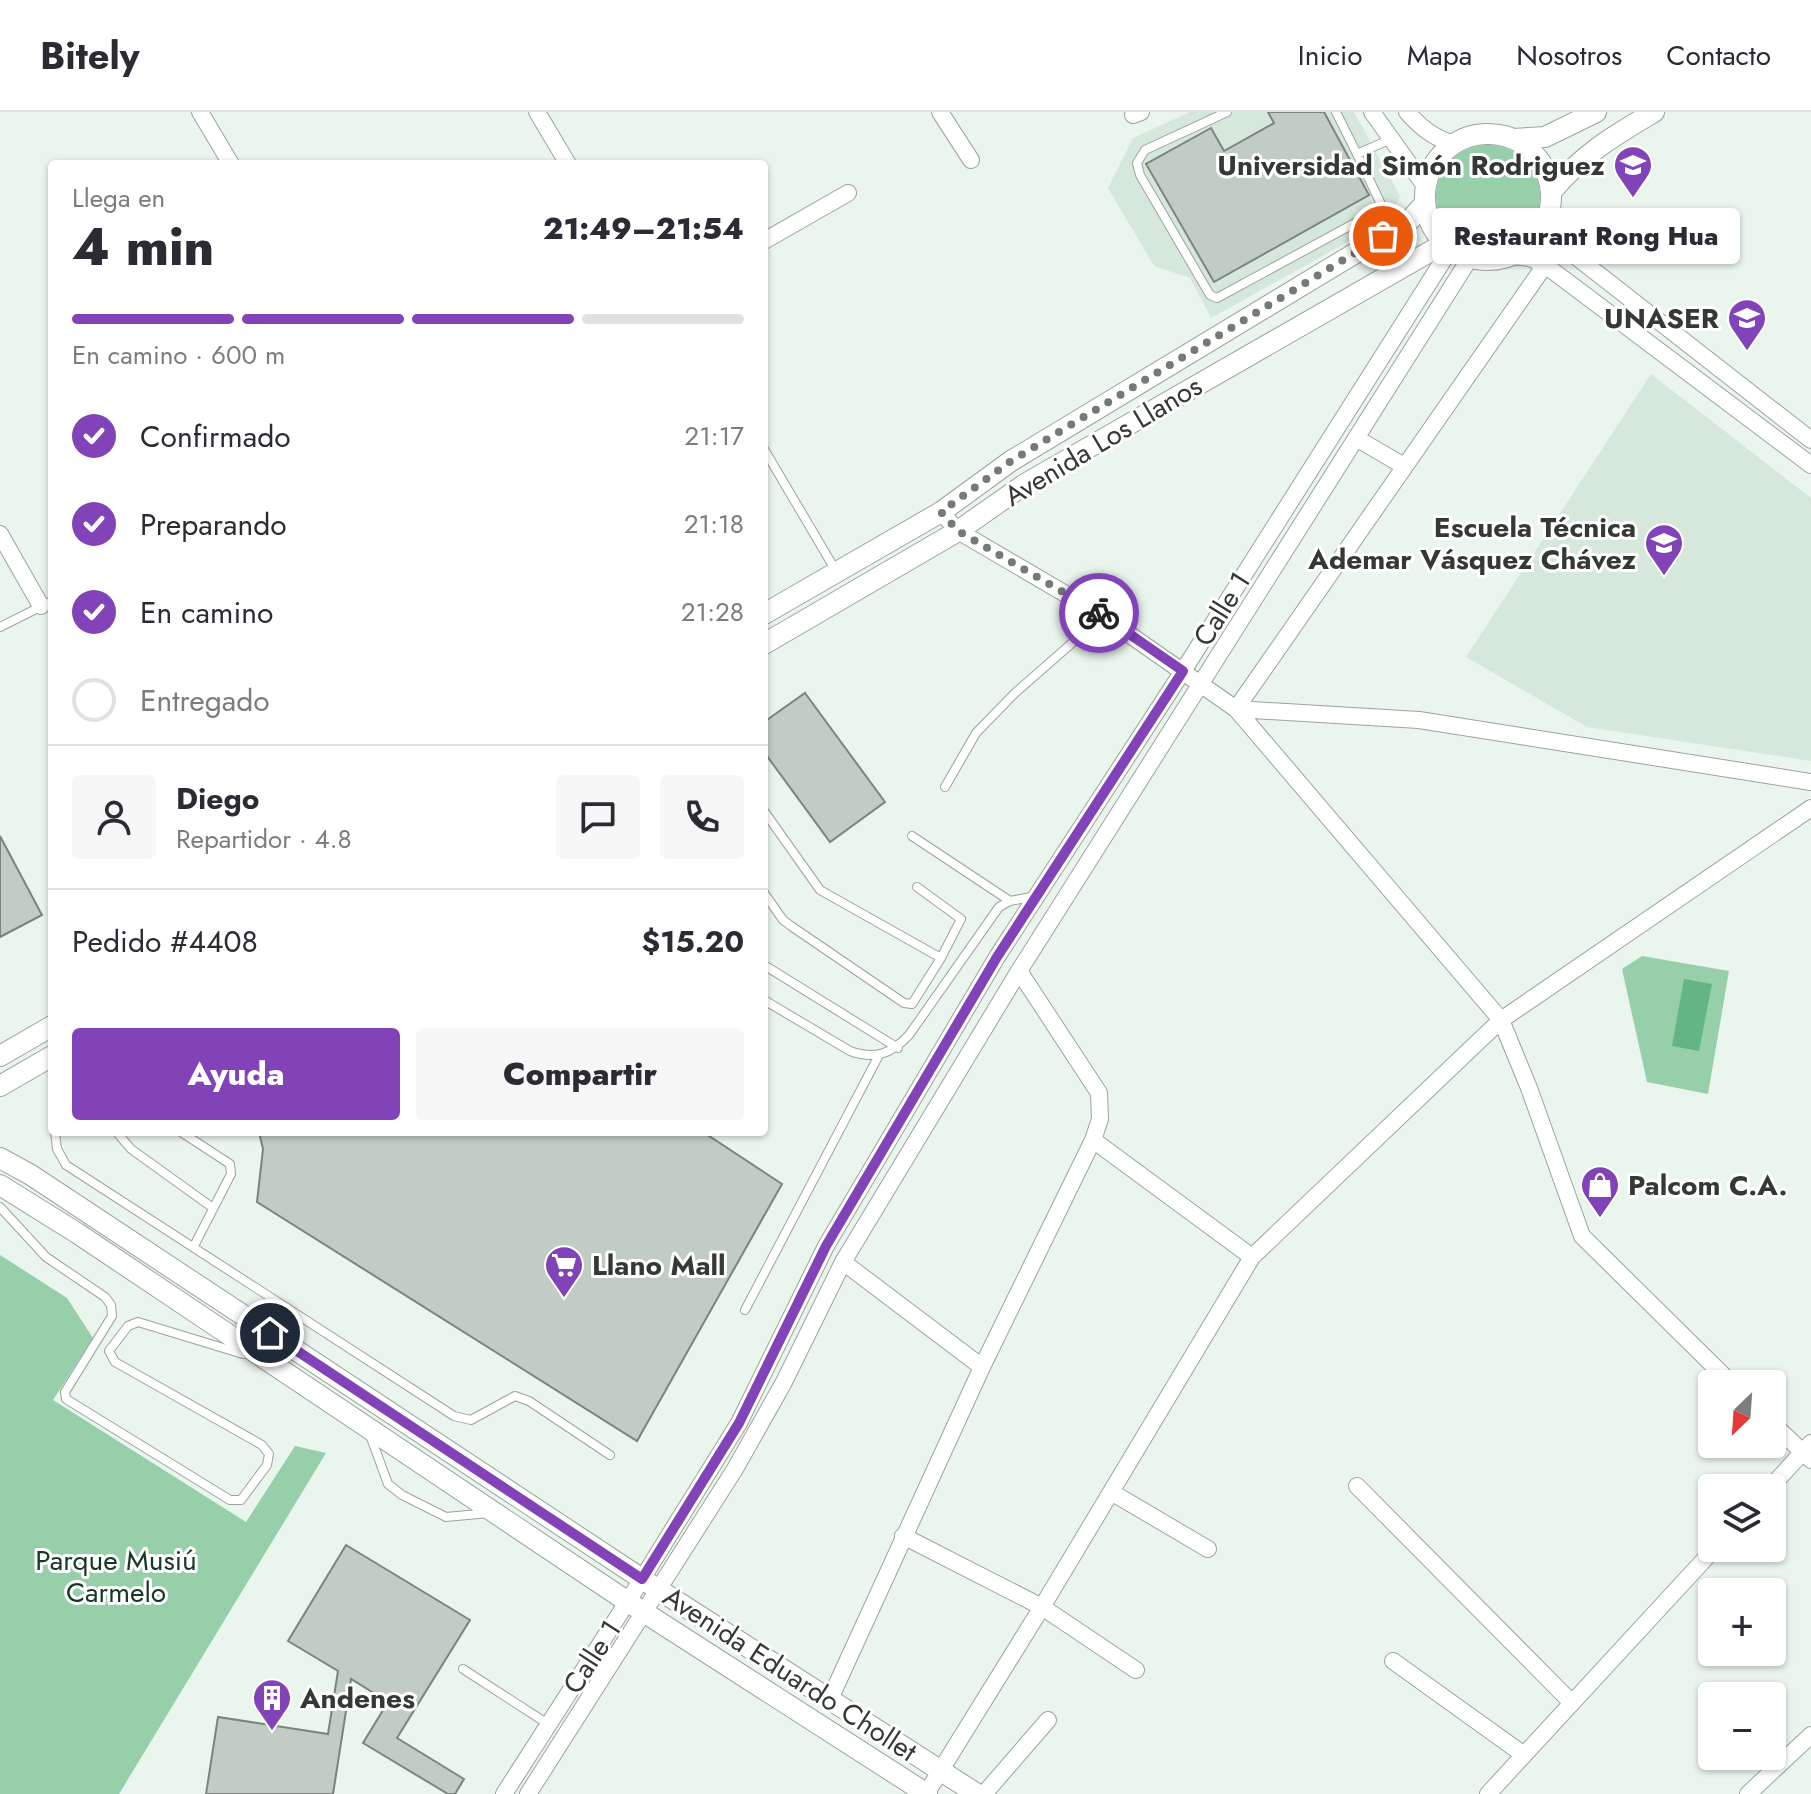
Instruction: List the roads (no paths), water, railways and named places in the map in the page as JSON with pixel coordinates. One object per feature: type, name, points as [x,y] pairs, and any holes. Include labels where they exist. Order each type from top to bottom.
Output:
[{"type":"street","points":[[200,112],[229,160]]},
{"type":"street","points":[[537,112],[566,160]]},
{"type":"street","points":[[940,112],[971,160]]},
{"type":"street","points":[[1372,112],[1425,194],[1431,225],[1448,246],[1470,258],[1491,260],[1512,256],[1530,258],[1545,265],[1811,465]]},
{"type":"street","points":[[1407,112],[1435,138],[1453,144]]},
{"type":"street","points":[[1425,194],[1435,162],[1453,144],[1483,134],[1513,139],[1545,137],[1596,112]]},
{"type":"street","points":[[1512,256],[1529,245],[1542,230],[1550,202],[1572,167],[1594,148],[1654,112]]},
{"type":"street","points":[[1513,139],[1528,148],[1547,175],[1554,234],[1570,252],[1811,440]]},
{"type":"street","points":[[768,239],[848,193]]},
{"type":"street","name":"Avenida Los Llanos","points":[[768,612],[941,512],[1011,461],[1410,220],[1425,194]]},
{"type":"street","name":"Avenida Los Llanos","points":[[768,642],[958,531],[1025,484],[1448,246]]},
{"type":"street","name":"Calle 1","points":[[651,1585],[739,1423],[826,1246],[997,957],[1183,671],[1448,246]]},
{"type":"street","name":"Calle 1","points":[[528,1794],[651,1585],[735,1469],[784,1382],[843,1262],[1019,971],[1470,258]]},
{"type":"street","points":[[1236,709],[1545,265]]},
{"type":"street","points":[[1356,438],[1404,466]]},
{"type":"street","points":[[941,512],[958,531],[1103,616],[1236,709],[1501,1020],[1582,1236],[1718,1370]]},
{"type":"street","points":[[0,534],[46,603]]},
{"type":"street","points":[[1236,709],[1419,720],[1811,782]]},
{"type":"street","points":[[927,1794],[939,1769],[1042,1607],[1252,1257],[1501,1020],[1811,808]]},
{"type":"street","points":[[830,1699],[903,1536],[1093,1140],[1100,1119],[1099,1093],[1019,971]]},
{"type":"street","points":[[0,1056],[48,1028]]},
{"type":"street","points":[[0,1086],[48,1058]]},
{"type":"street","points":[[1093,1140],[1252,1257]]},
{"type":"street","name":"Avenida Eduardo Chollet","points":[[0,1158],[651,1585],[977,1794]]},
{"type":"street","name":"Avenida Eduardo Chollet","points":[[0,1185],[77,1233],[493,1513],[927,1794]]},
{"type":"street","points":[[843,1262],[982,1367]]},
{"type":"street","points":[[1786,1435],[1809,1454],[1786,1474]]},
{"type":"street","points":[[1357,1486],[1572,1703]]},
{"type":"street","points":[[1111,1492],[1208,1549]]},
{"type":"street","points":[[903,1536],[1042,1607],[1136,1670]]},
{"type":"street","points":[[1488,1794],[1702,1562]]},
{"type":"street","name":"Calle 1","points":[[504,1794],[549,1725],[637,1607]]},
{"type":"street","points":[[1393,1661],[1524,1755]]},
{"type":"street","points":[[984,1794],[1048,1720]]},
{"type":"street","points":[[1748,1794],[1811,1735]]},
{"type":"lane","points":[[1227,112],[1145,150],[1137,163],[1140,175],[1210,295],[1217,298],[1379,210],[1380,202],[1336,112]]},
{"type":"lane","points":[[1357,154],[1391,139]]},
{"type":"lane","points":[[768,456],[836,572]]},
{"type":"lane","points":[[0,627],[46,603]]},
{"type":"lane","points":[[945,787],[976,733],[1015,693],[1103,616]]},
{"type":"lane","points":[[768,817],[820,890],[941,958]]},
{"type":"lane","points":[[912,836],[1010,901]]},
{"type":"lane","points":[[768,899],[791,926],[904,1003],[912,1004],[961,919],[917,887]]},
{"type":"lane","points":[[768,1002],[850,1051],[878,1057],[898,1048],[909,1035],[999,907],[1010,901],[1037,896]]},
{"type":"lane","points":[[768,967],[898,1048]]},
{"type":"lane","points":[[745,1310],[878,1057]]},
{"type":"lane","points":[[55,1136],[57,1149],[66,1165],[454,1416],[471,1420],[515,1396],[529,1401],[610,1455]]},
{"type":"lane","points":[[120,1136],[131,1149],[213,1208]]},
{"type":"lane","points":[[187,1136],[230,1164],[231,1174],[194,1246]]},
{"type":"lane","points":[[0,1207],[46,1257],[105,1297],[111,1305],[112,1316],[65,1392],[66,1399],[230,1500],[241,1500],[267,1465],[269,1454],[262,1445],[115,1362],[109,1351],[128,1326],[138,1322],[267,1362]]},
{"type":"lane","points":[[369,1431],[388,1484],[402,1495],[446,1517],[493,1513]]},
{"type":"lane","points":[[463,1669],[549,1725]]},
{"type":"place","name":"Universidad Simón Rodriguez","points":[[1633,199]]},
{"type":"place","name":"Restaurant Rong Hua","points":[[1383,236]]},
{"type":"place","name":"UNASER","points":[[1747,352]]},
{"type":"place","name":"Escuela Técnica Ademar Vásquez Chávez","points":[[1664,577]]},
{"type":"place","name":"Palcom C.A.","points":[[1600,1219]]},
{"type":"place","name":"Llano Mall","points":[[564,1299]]},
{"type":"place","name":"Andenes","points":[[272,1732]]},
{"type":"park label","name":"Parque Musiú Carmelo","points":[[116,1576]]}]
